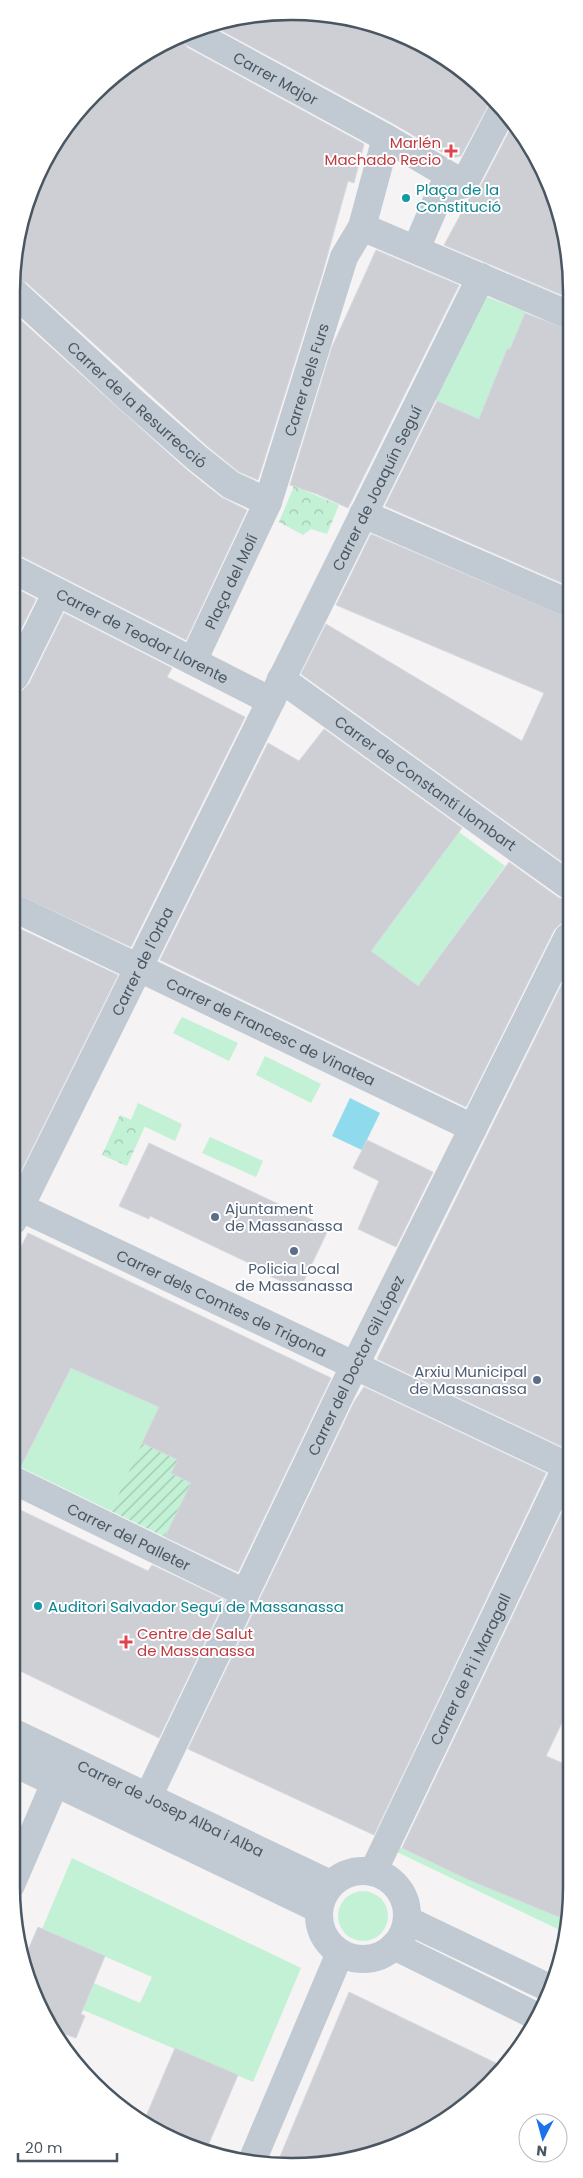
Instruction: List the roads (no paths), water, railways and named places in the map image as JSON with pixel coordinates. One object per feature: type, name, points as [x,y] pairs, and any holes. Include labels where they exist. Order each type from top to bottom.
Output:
[{"type":"street","name":"Carrer Major","points":[[199,36],[386,138]]},
{"type":"street","points":[[416,248],[441,191],[464,184],[499,116]]},
{"type":"street","points":[[464,184],[386,138],[362,228],[416,248],[563,312]]},
{"type":"street","name":"Carrer dels Furs","points":[[268,502],[344,257],[362,228]]},
{"type":"street","name":"Carrer de Joaquín Seguí","points":[[276,690],[481,277]]},
{"type":"street","name":"Carrer de la Resurrecció","points":[[20,298],[197,458],[231,485],[268,502]]},
{"type":"street","name":"Plaça del Molí","points":[[194,661],[268,502]]},
{"type":"street","points":[[364,514],[563,600]]},
{"type":"street","name":"Carrer de Teodor Llorente","points":[[20,573],[194,661],[276,690]]},
{"type":"street","points":[[20,668],[57,592]]},
{"type":"street","name":"Carrer de Constantí Llombart","points":[[276,690],[563,882]]},
{"type":"street","name":"Carrer de l'Orba","points":[[20,1203],[276,690]]},
{"type":"street","name":"Carrer de Francesc de Vinatea","points":[[20,911],[473,1128]]},
{"type":"street","name":"Carrer del Doctor Gil López","points":[[148,1797],[244,1593],[563,947]]},
{"type":"street","name":"Carrer dels Comtes de Trigona","points":[[20,1213],[355,1366],[563,1464]]},
{"type":"street","name":"Carrer de Pi i Maragall","points":[[374,1872],[563,1474]]},
{"type":"street","name":"Carrer del Palleter","points":[[20,1483],[244,1593]]},
{"type":"street","name":"Carrer de Josep Alba i Alba","points":[[20,1736],[330,1884]]},
{"type":"street","name":"Carrer de Josep Alba i Alba","points":[[20,1766],[318,1909]]},
{"type":"street","points":[[20,1864],[55,1783]]},
{"type":"street","points":[[364,1870],[374,1872],[387,1877],[396,1885],[403,1896],[407,1908],[407,1920],[403,1934],[394,1946],[382,1955],[368,1959],[354,1958],[340,1953],[330,1945],[323,1934],[319,1922],[318,1909],[330,1884],[340,1877],[351,1872],[364,1870]]},
{"type":"street","points":[[407,1920],[544,1986]]},
{"type":"street","points":[[394,1946],[531,2014]]},
{"type":"street","points":[[254,2156],[340,1953]]},
{"type":"water","points":[[350,1098],[380,1113],[362,1150],[332,1136]]},
{"type":"place","name":"Marlén Machado Recio","points":[[451,151]]},
{"type":"place","name":"Plaça de la Constitució","points":[[406,198]]},
{"type":"place","name":"Ajuntament de Massanassa","points":[[215,1217]]},
{"type":"place","name":"Policia Local de Massanassa","points":[[294,1251]]},
{"type":"place","name":"Arxiu Municipal de Massanassa","points":[[537,1380]]},
{"type":"place","name":"Auditori Salvador Seguí de Massanassa","points":[[38,1606]]},
{"type":"place","name":"Centre de Salut de Massanassa","points":[[126,1642]]}]
